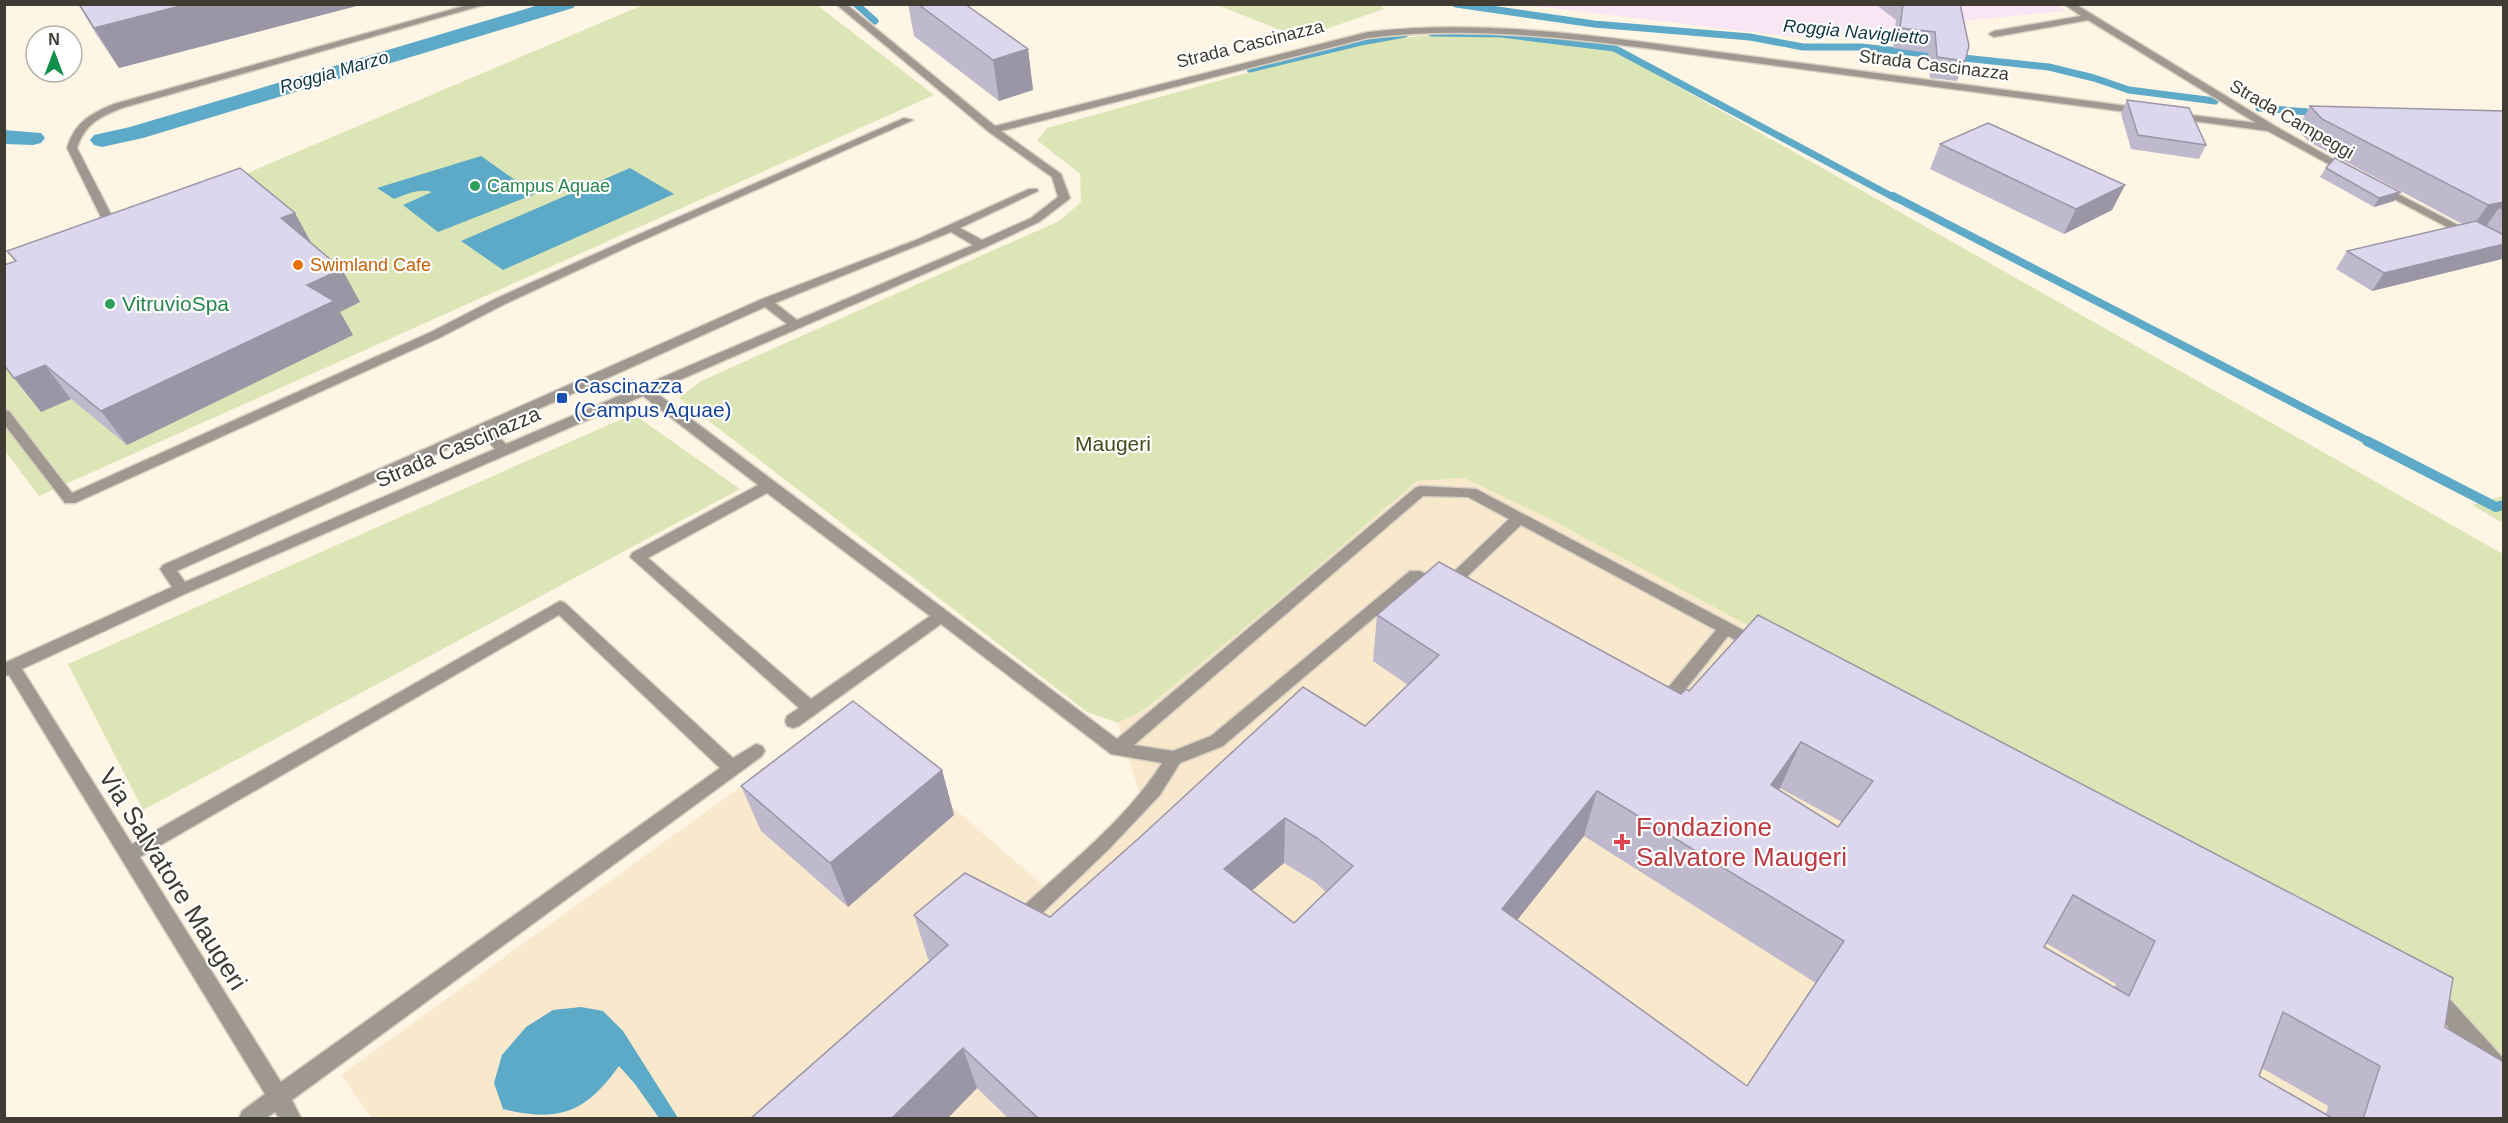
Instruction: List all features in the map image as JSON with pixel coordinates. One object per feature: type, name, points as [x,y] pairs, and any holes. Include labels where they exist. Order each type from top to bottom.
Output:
[{"type":"street","points":[[85,235],[96,230],[107,218],[72,148],[77,132],[88,119],[118,106],[483,4]]},
{"type":"street","name":"Strada Cascinazza","points":[[9,669],[182,589],[981,245],[1035,220],[1064,198],[1057,176],[993,130],[840,4]]},
{"type":"street","name":"Strada Campeggi","points":[[2068,4],[2271,128],[2504,254]]},
{"type":"street","points":[[1994,34],[2088,17]]},
{"type":"street","name":"Strada Cascinazza","points":[[993,130],[1368,35],[1419,29],[1463,29],[1582,37],[2154,113]]},
{"type":"street","points":[[2166,114],[2271,128]]},
{"type":"street","points":[[4,414],[70,500],[435,335],[501,301],[908,120]]},
{"type":"street","points":[[182,589],[168,569],[766,302],[951,228],[1033,191]]},
{"type":"street","points":[[951,228],[981,245]]},
{"type":"street","points":[[766,302],[796,325]]},
{"type":"street","points":[[644,390],[1118,749],[1174,758],[1217,741],[1415,575],[1449,592],[1520,518]]},
{"type":"street","points":[[483,429],[503,450]]},
{"type":"street","points":[[768,486],[637,557],[811,709]]},
{"type":"street","points":[[1118,749],[1420,491],[1471,492],[1767,650]]},
{"type":"street","points":[[128,855],[560,607],[732,768]]},
{"type":"street","points":[[793,721],[941,616]]},
{"type":"street","points":[[1643,693],[1664,704],[1725,628]]},
{"type":"street","name":"Via Salvatore Maugeri","points":[[9,669],[128,855],[291,1119]]},
{"type":"street","points":[[249,1119],[756,751]]},
{"type":"street","points":[[1026,916],[1104,843],[1154,790],[1174,758]]},
{"type":"street","points":[[2418,991],[2439,1002],[2504,1075]]},
{"type":"shaded area","points":[[2055,4],[2066,11],[1795,37],[1526,5]]},
{"type":"shaded area","name":"Fondazione Salvatore Maugeri","points":[[1464,478],[1544,516],[2441,997],[2504,1118],[372,1118],[341,1075],[843,713],[1044,886],[1141,798],[1118,723],[1144,710],[1281,598],[1417,481]]},
{"type":"green space","points":[[1379,4],[1384,9],[1300,38],[1217,5]]},
{"type":"green space","name":"Campus Aquae","points":[[643,5],[817,5],[934,95],[39,496],[5,451],[5,276]]},
{"type":"green space","name":"Maugeri","points":[[1444,34],[1503,36],[1612,49],[2503,554],[2503,1070],[2441,997],[1544,516],[1464,478],[1417,481],[1281,598],[1144,710],[1118,723],[1087,712],[679,398],[701,381],[1059,221],[1081,202],[1080,174],[1037,140],[1047,128],[1323,52],[1390,39]]},
{"type":"green space","points":[[633,414],[740,489],[143,810],[68,664]]},
{"type":"green space","points":[[2503,496],[2503,523],[2472,505]]},
{"type":"water","points":[[481,156],[535,194],[438,232],[403,205],[432,192],[418,191],[394,199],[377,188]]},
{"type":"water","points":[[630,168],[674,194],[503,270],[461,241]]},
{"type":"water","points":[[581,1007],[603,1011],[623,1031],[678,1118],[659,1118],[619,1066],[595,1094],[583,1104],[570,1110],[541,1115],[503,1109],[494,1083],[502,1055],[526,1027],[553,1010]]},
{"type":"building","points":[[79,4],[188,4],[94,28]]},
{"type":"building","points":[[918,4],[965,4],[1028,49],[993,60]]},
{"type":"building","points":[[1903,4],[1960,4],[1969,46],[1965,61],[1937,57],[1935,32],[1900,28]]},
{"type":"building","points":[[2127,100],[2189,108],[2206,145],[2138,135]]},
{"type":"building","points":[[2310,106],[2504,111],[2504,202],[2488,205],[2322,119]]},
{"type":"building","points":[[1988,123],[2125,185],[2076,209],[1940,144]]},
{"type":"building","points":[[2335,158],[2400,192],[2379,198],[2326,168]]},
{"type":"building","points":[[240,168],[295,213],[281,218],[342,269],[307,285],[334,301],[101,411],[45,365],[14,378],[4,365],[4,265],[16,261],[7,251]]},
{"type":"building","points":[[2476,221],[2504,235],[2504,244],[2384,273],[2347,251]]},
{"type":"building","name":"Fondazione Salvatore Maugeri","points":[[1439,562],[1681,694],[1686,689],[1689,691],[1758,615],[2453,978],[2445,1027],[2504,1062],[2504,1119],[2363,1119],[2380,1066],[2283,1012],[2259,1076],[2334,1119],[1039,1119],[963,1048],[891,1119],[750,1119],[948,945],[914,915],[965,873],[1050,917],[1303,687],[1365,726],[1439,655],[1377,615]],"holes":[[[1801,742],[1873,781],[1838,827],[1771,785]],[[1597,791],[1844,941],[1747,1086],[1502,909]],[[1285,818],[1317,838],[1353,866],[1294,923],[1224,869]],[[2073,895],[2155,941],[2129,996],[2044,947]]]},
{"type":"building","points":[[853,701],[942,770],[830,863],[741,786]]},
{"type":"waterway","name":"Roggia Marzo","points":[[102,140],[135,133],[566,4]]},
{"type":"waterway","points":[[856,4],[875,21]]},
{"type":"waterway","name":"Roggia Naviglietto","points":[[1456,4],[1594,24],[1750,37],[1803,47],[1861,47],[2049,67],[2094,78],[2129,90],[2215,101]]},
{"type":"waterway","points":[[1432,33],[1501,34],[1614,48],[1895,198]]},
{"type":"waterway","points":[[1250,69],[1361,42],[1405,34]]},
{"type":"waterway","name":"Roggia Naviglietto","points":[[2259,108],[2321,113]]},
{"type":"waterway","name":"Roggia Marzo","points":[[4,137],[33,138]]},
{"type":"waterway","points":[[1893,196],[2370,442]]},
{"type":"waterway","points":[[2367,441],[2496,507],[2504,505]]},
{"type":"place","name":"Campus Aquae","points":[[475,186]]},
{"type":"place","name":"Swimland Cafe","points":[[298,265]]},
{"type":"place","name":"VitruvioSpa","points":[[110,304]]},
{"type":"place","name":"Cascinazza (Campus Aquae)","points":[[562,398]]},
{"type":"place","name":"Fondazione Salvatore Maugeri","points":[[1622,842]]}]
